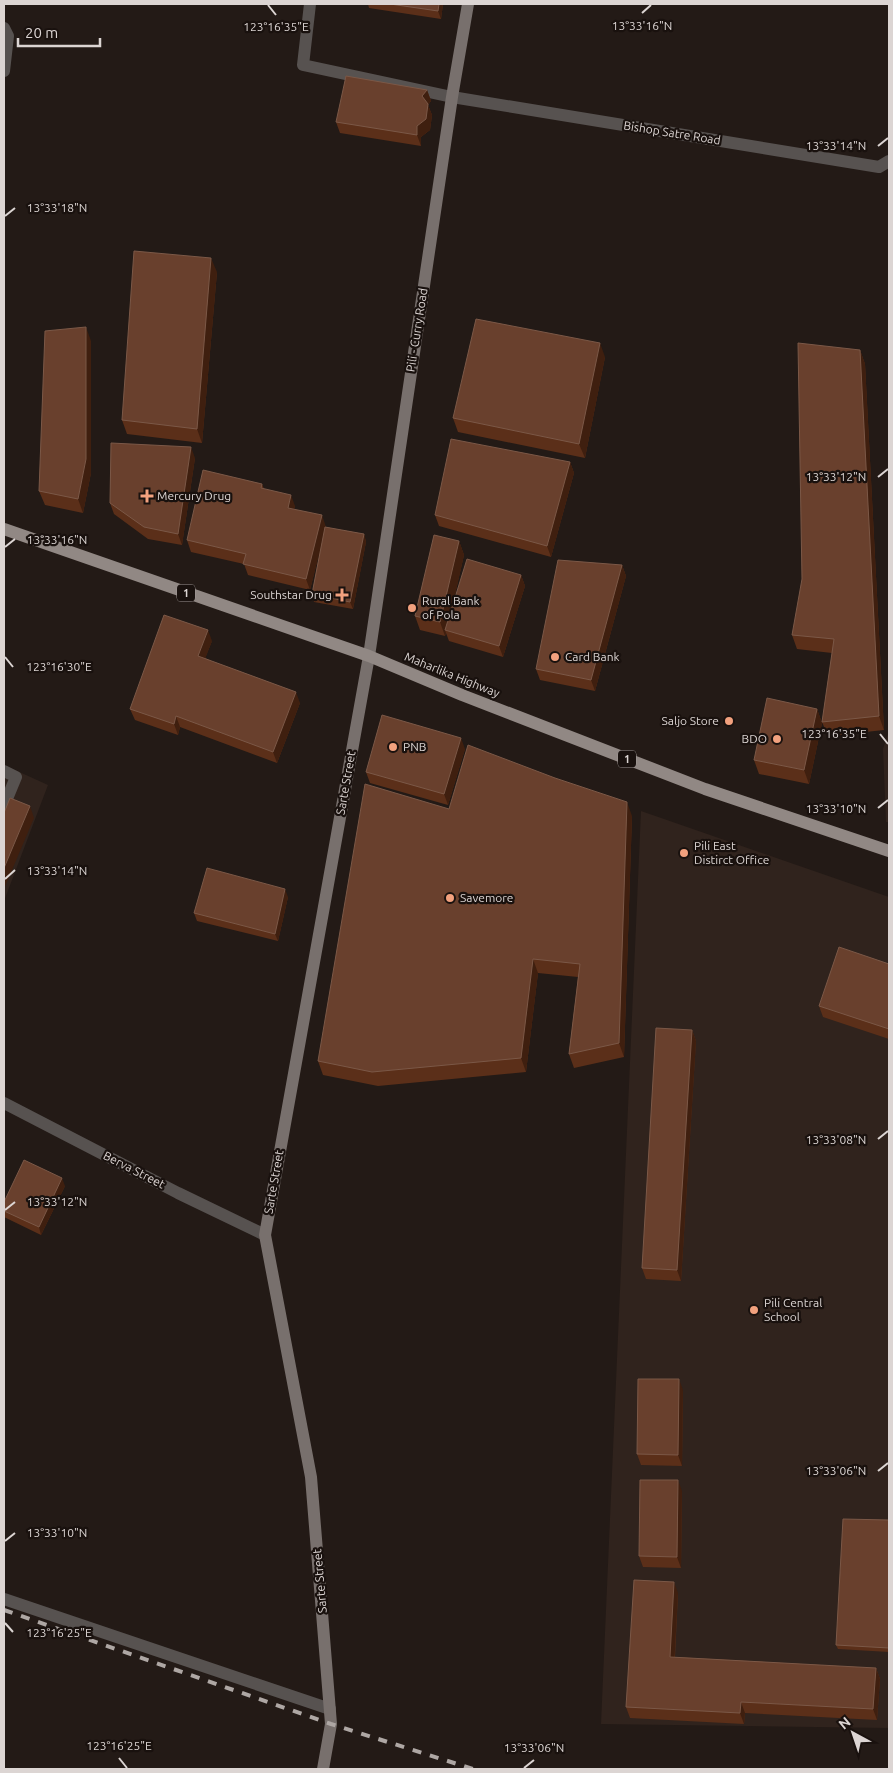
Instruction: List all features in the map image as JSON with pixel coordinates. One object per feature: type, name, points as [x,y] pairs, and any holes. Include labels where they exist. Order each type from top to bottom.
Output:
[{"type":"main road","name":"Maharlika Highway","points":[[4,529],[368,656],[462,695],[705,789],[889,851]]},
{"type":"street","name":"Bishop Satre Road","points":[[310,4],[303,65],[452,97],[879,167],[889,161]]},
{"type":"street","name":"Pili - Curry Road","points":[[368,656],[452,97],[468,4]]},
{"type":"street","points":[[4,71],[6,32]]},
{"type":"street","name":"Sarte Street","points":[[323,1769],[331,1724],[311,1477],[265,1234],[368,656]]},
{"type":"street","points":[[4,771],[16,777],[4,806]]},
{"type":"street","name":"Berva Street","points":[[4,1104],[178,1193],[265,1234]]},
{"type":"street","points":[[4,1599],[330,1709]]},
{"type":"shaded area","points":[[889,731],[889,822],[886,822],[883,749]]},
{"type":"shaded area","points":[[4,765],[48,785],[4,901]]},
{"type":"shaded area","name":"Pili Central School","points":[[641,811],[889,897],[889,1728],[601,1724]]},
{"type":"building","points":[[390,4],[439,4],[438,11]]},
{"type":"building","points":[[346,76],[427,90],[422,96],[428,104],[426,119],[417,126],[417,135],[336,122]]},
{"type":"building","points":[[134,251],[211,258],[197,429],[122,420]]},
{"type":"building","points":[[476,319],[600,343],[579,444],[453,418]]},
{"type":"building","points":[[86,327],[86,459],[78,499],[39,491],[45,331]]},
{"type":"building","points":[[798,343],[860,350],[879,716],[822,722],[834,639],[792,635],[802,579]]},
{"type":"building","points":[[451,439],[570,462],[547,546],[435,515]]},
{"type":"building","points":[[111,443],[191,447],[178,534],[144,527],[110,503]]},
{"type":"building","points":[[203,470],[262,484],[261,488],[291,495],[288,508],[322,515],[306,579],[243,564],[246,554],[187,540]]},
{"type":"building","points":[[325,527],[364,534],[350,602],[312,594]]},
{"type":"building","points":[[434,535],[459,541],[440,622],[415,616]]},
{"type":"building","points":[[467,559],[521,575],[499,646],[445,630]]},
{"type":"building","points":[[558,560],[622,565],[591,680],[536,669]]},
{"type":"building","points":[[164,615],[208,630],[198,656],[296,692],[273,752],[176,716],[174,724],[130,709]]},
{"type":"building","points":[[767,698],[817,709],[804,770],[754,760]]},
{"type":"building","points":[[382,715],[461,738],[444,794],[366,772]]},
{"type":"building","name":"Savemore","points":[[468,745],[555,778],[627,802],[619,1043],[569,1054],[580,964],[533,959],[521,1058],[372,1072],[318,1061],[365,784],[449,809]]},
{"type":"building","points":[[10,798],[30,806],[4,868],[4,813]]},
{"type":"building","points":[[207,868],[285,889],[275,934],[194,913]]},
{"type":"building","points":[[839,947],[889,964],[889,1029],[819,1006]]},
{"type":"building","points":[[656,1028],[692,1030],[677,1270],[642,1268]]},
{"type":"building","points":[[24,1160],[62,1178],[39,1227],[4,1211],[4,1202]]},
{"type":"building","points":[[638,1379],[679,1379],[678,1455],[637,1454]]},
{"type":"building","points":[[640,1480],[678,1480],[677,1557],[639,1556]]},
{"type":"building","points":[[843,1519],[889,1520],[889,1648],[836,1645]]},
{"type":"building","points":[[634,1580],[674,1582],[670,1657],[876,1668],[873,1709],[741,1702],[740,1713],[626,1707]]},
{"type":"railway","points":[[4,1610],[331,1724],[473,1769]]},
{"type":"place","name":"Mercury Drug","points":[[147,496]]},
{"type":"place","name":"Southstar Drug","points":[[342,595]]},
{"type":"place","name":"Rural Bank of Pola","points":[[412,608]]},
{"type":"place","name":"Card Bank","points":[[555,657]]},
{"type":"place","name":"Saljo Store","points":[[729,721]]},
{"type":"place","name":"BDO","points":[[777,739]]},
{"type":"place","name":"PNB","points":[[393,747]]},
{"type":"place","name":"Pili East Distirct Office","points":[[684,853]]},
{"type":"place","name":"Savemore","points":[[450,898]]},
{"type":"place","name":"Pili Central School","points":[[754,1310]]}]
